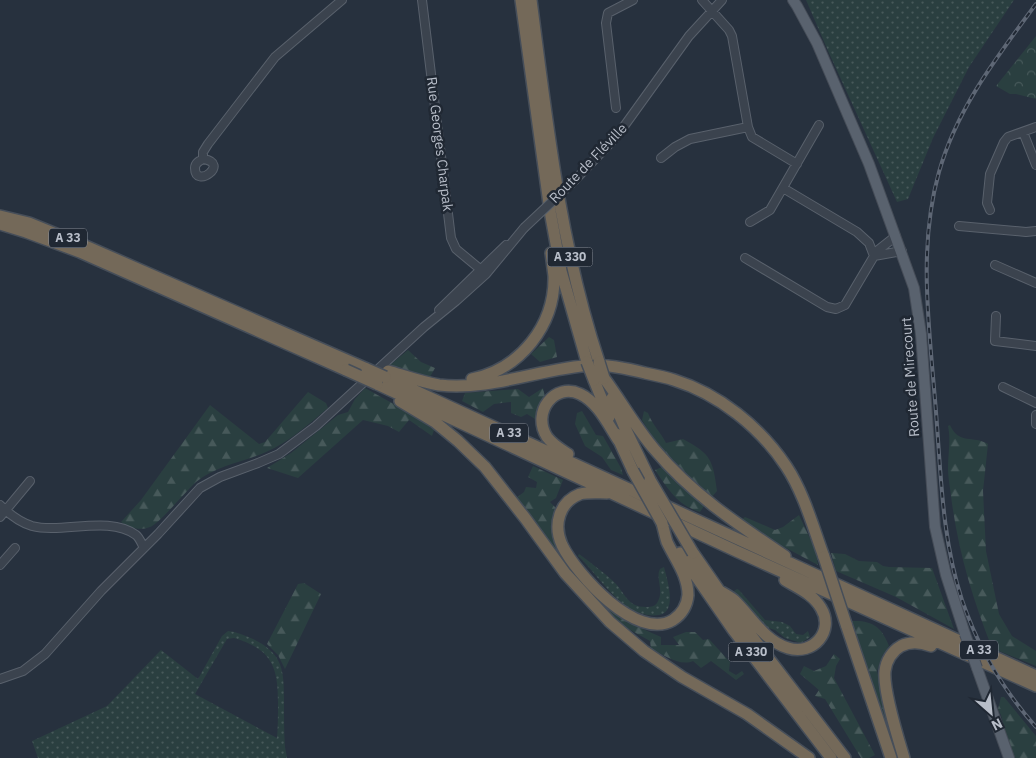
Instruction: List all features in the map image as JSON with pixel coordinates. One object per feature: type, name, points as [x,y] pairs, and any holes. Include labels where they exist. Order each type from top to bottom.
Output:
[{"type":"highway","name":"A 330","points":[[520,0],[550,211],[561,271],[619,441],[671,542],[734,631],[831,758]]},
{"type":"highway","name":"A 330","points":[[531,0],[553,165],[564,231],[593,362]]},
{"type":"highway","points":[[441,385],[482,377],[505,367],[525,350],[539,332],[551,304],[554,275],[548,230],[550,211]]},
{"type":"highway","name":"A 33","points":[[0,216],[29,223],[83,244],[336,354],[369,366],[381,380],[614,494],[1036,686]]},
{"type":"highway","name":"A 33","points":[[0,224],[80,252],[346,370],[381,380],[632,491],[1036,676]]},
{"type":"highway","points":[[381,380],[418,381],[441,385],[469,385],[510,380],[594,365],[631,369],[675,380],[730,408],[760,434],[786,467],[806,505],[891,758]]},
{"type":"highway","name":"A 330","points":[[599,379],[650,480],[693,553],[718,590],[845,758]]},
{"type":"highway","points":[[599,379],[654,450],[697,493],[723,515],[813,575]]},
{"type":"highway","points":[[381,380],[391,396],[435,422],[485,467],[565,573],[610,622],[644,651],[682,677],[747,714],[809,758]]},
{"type":"highway","points":[[619,441],[598,410],[579,393],[565,392],[554,396],[546,404],[541,414],[542,424],[547,436],[555,446],[632,491]]},
{"type":"highway","points":[[614,494],[580,494],[566,503],[558,516],[559,537],[575,565],[600,593],[627,615],[640,622],[664,624],[675,619],[683,611],[687,601],[688,589],[671,542]]},
{"type":"highway","points":[[718,590],[733,599],[769,637],[787,648],[798,650],[810,648],[823,635],[825,620],[821,609],[812,597],[754,564],[736,551]]},
{"type":"highway","points":[[904,758],[885,684],[885,671],[889,659],[897,649],[908,642],[922,642],[951,654],[966,655]]},
{"type":"main road","name":"Route de Mirecourt","points":[[795,2],[817,43],[858,137],[902,251],[914,288],[922,334],[936,535],[946,575],[965,634],[1009,758]]},
{"type":"street","points":[[203,159],[203,152],[208,144],[275,57],[342,0]]},
{"type":"street","name":"Rue Georges Charpak","points":[[422,0],[452,238],[456,249],[483,272]]},
{"type":"street","points":[[616,108],[606,23],[608,13],[633,0]]},
{"type":"street","points":[[702,0],[729,30],[732,36],[748,127],[752,137],[797,164]]},
{"type":"street","name":"Route de Fléville","points":[[0,679],[23,672],[39,660],[100,591],[203,486],[220,477],[265,461],[286,450],[302,438],[483,272],[518,234],[575,180],[617,136],[689,36],[722,0]]},
{"type":"street","points":[[750,222],[770,210],[819,125]]},
{"type":"street","points":[[660,158],[690,139],[748,127]]},
{"type":"street","points":[[990,210],[986,203],[990,174],[1008,137],[1036,127]]},
{"type":"street","points":[[1023,132],[1036,165]]},
{"type":"street","points":[[783,188],[837,219],[864,238],[872,248],[874,256]]},
{"type":"street","points":[[959,226],[1026,232],[1036,231]]},
{"type":"street","points":[[745,258],[827,307],[836,309],[845,305],[851,298],[881,247],[896,236]]},
{"type":"street","points":[[874,256],[902,251]]},
{"type":"street","points":[[995,265],[1036,283]]},
{"type":"street","points":[[996,316],[995,341],[1036,346]]},
{"type":"street","points":[[1002,387],[1036,403]]},
{"type":"street","points":[[1036,415],[1036,424]]},
{"type":"street","points":[[0,517],[3,507],[30,481]]},
{"type":"street","points":[[3,507],[25,523],[38,527],[108,526],[140,535],[158,534]]},
{"type":"street","points":[[140,535],[146,545]]},
{"type":"street","points":[[0,565],[15,548]]},
{"type":"green space","points":[[806,0],[1014,0],[969,67],[933,138],[908,199],[897,202]]},
{"type":"green space","points":[[1036,36],[1036,99],[1010,94],[996,86]]},
{"type":"green space","points":[[549,337],[554,340],[557,357],[540,362],[531,354]]},
{"type":"green space","points":[[408,350],[421,362],[435,368],[430,377],[398,369],[390,365]]},
{"type":"green space","points":[[365,388],[408,412],[434,430],[432,436],[409,420],[399,432],[388,426],[363,420],[298,478],[267,468],[291,453],[338,415],[348,412],[355,399]]},
{"type":"green space","points":[[543,388],[545,397],[535,419],[527,414],[521,417],[511,413],[511,402],[494,404],[483,412],[462,401],[465,393],[518,389],[529,397]]},
{"type":"green space","points":[[308,392],[326,403],[328,408],[291,438],[257,456],[212,472],[196,482],[160,520],[150,527],[135,528],[121,522],[141,500],[210,405],[259,444],[265,442]]},
{"type":"green space","points":[[582,411],[596,435],[603,436],[623,475],[611,470],[602,457],[585,446],[575,424],[577,413]]},
{"type":"green space","points":[[644,411],[648,413],[666,443],[683,439],[700,449],[709,459],[714,472],[717,491],[711,498],[656,443],[642,420]]},
{"type":"green space","points":[[950,425],[962,437],[988,444],[983,491],[986,551],[999,614],[1012,636],[1036,651],[1036,666],[992,648],[978,610],[962,555],[954,516],[948,472],[948,426]]},
{"type":"green space","points":[[533,466],[563,480],[556,498],[550,502],[556,508],[553,529],[608,607],[627,622],[661,637],[661,645],[679,645],[673,637],[686,632],[695,632],[703,640],[709,639],[730,662],[729,671],[736,675],[742,671],[744,674],[736,680],[711,661],[701,668],[693,661],[682,662],[671,659],[651,649],[650,641],[625,627],[602,610],[581,586],[516,498],[524,492],[526,487],[536,488],[537,482],[528,477]]},
{"type":"green space","points":[[662,467],[704,506],[700,512],[679,501],[669,490],[655,470]]},
{"type":"green space","points":[[799,515],[816,551],[818,565],[758,533],[741,520],[745,517],[775,530],[783,527]]},
{"type":"green space","points":[[831,553],[845,554],[859,561],[877,562],[889,567],[932,568],[954,629],[896,597],[836,571]]},
{"type":"green space","points":[[579,554],[613,581],[630,602],[640,606],[651,607],[657,603],[660,594],[659,573],[660,569],[664,567],[670,594],[670,602],[665,613],[646,615],[634,611],[623,604],[578,556]]},
{"type":"green space","points":[[304,583],[321,594],[285,669],[278,655],[267,644],[298,584]]},
{"type":"green space","points":[[737,589],[765,620],[782,622],[790,626],[796,634],[803,635],[808,631],[810,637],[801,643],[785,638],[775,630],[765,627],[736,597],[734,591]]},
{"type":"green space","points":[[852,621],[871,623],[883,634],[889,646],[882,656],[877,671],[892,736],[889,737]]},
{"type":"green space","points":[[228,631],[247,636],[264,645],[277,658],[284,683],[284,736],[287,758],[38,758],[32,741],[107,706],[161,650],[198,679],[222,636]],"holes":[[[234,638],[247,642],[264,654],[274,669],[278,689],[277,738],[195,694],[227,639]]]},
{"type":"green space","points":[[834,654],[840,659],[836,666],[834,678],[875,755],[869,758],[861,758],[825,699],[815,696],[819,690],[800,674],[804,666],[814,671],[826,666]]},
{"type":"green space","points":[[1001,697],[1004,697],[1036,736],[1036,758],[1012,758],[998,709]]},
{"type":"railway","points":[[1036,4],[993,64],[956,126],[939,172],[932,201],[927,261],[927,291],[941,483],[946,530],[955,577],[968,617],[984,651],[1002,683],[1036,727]]}]
